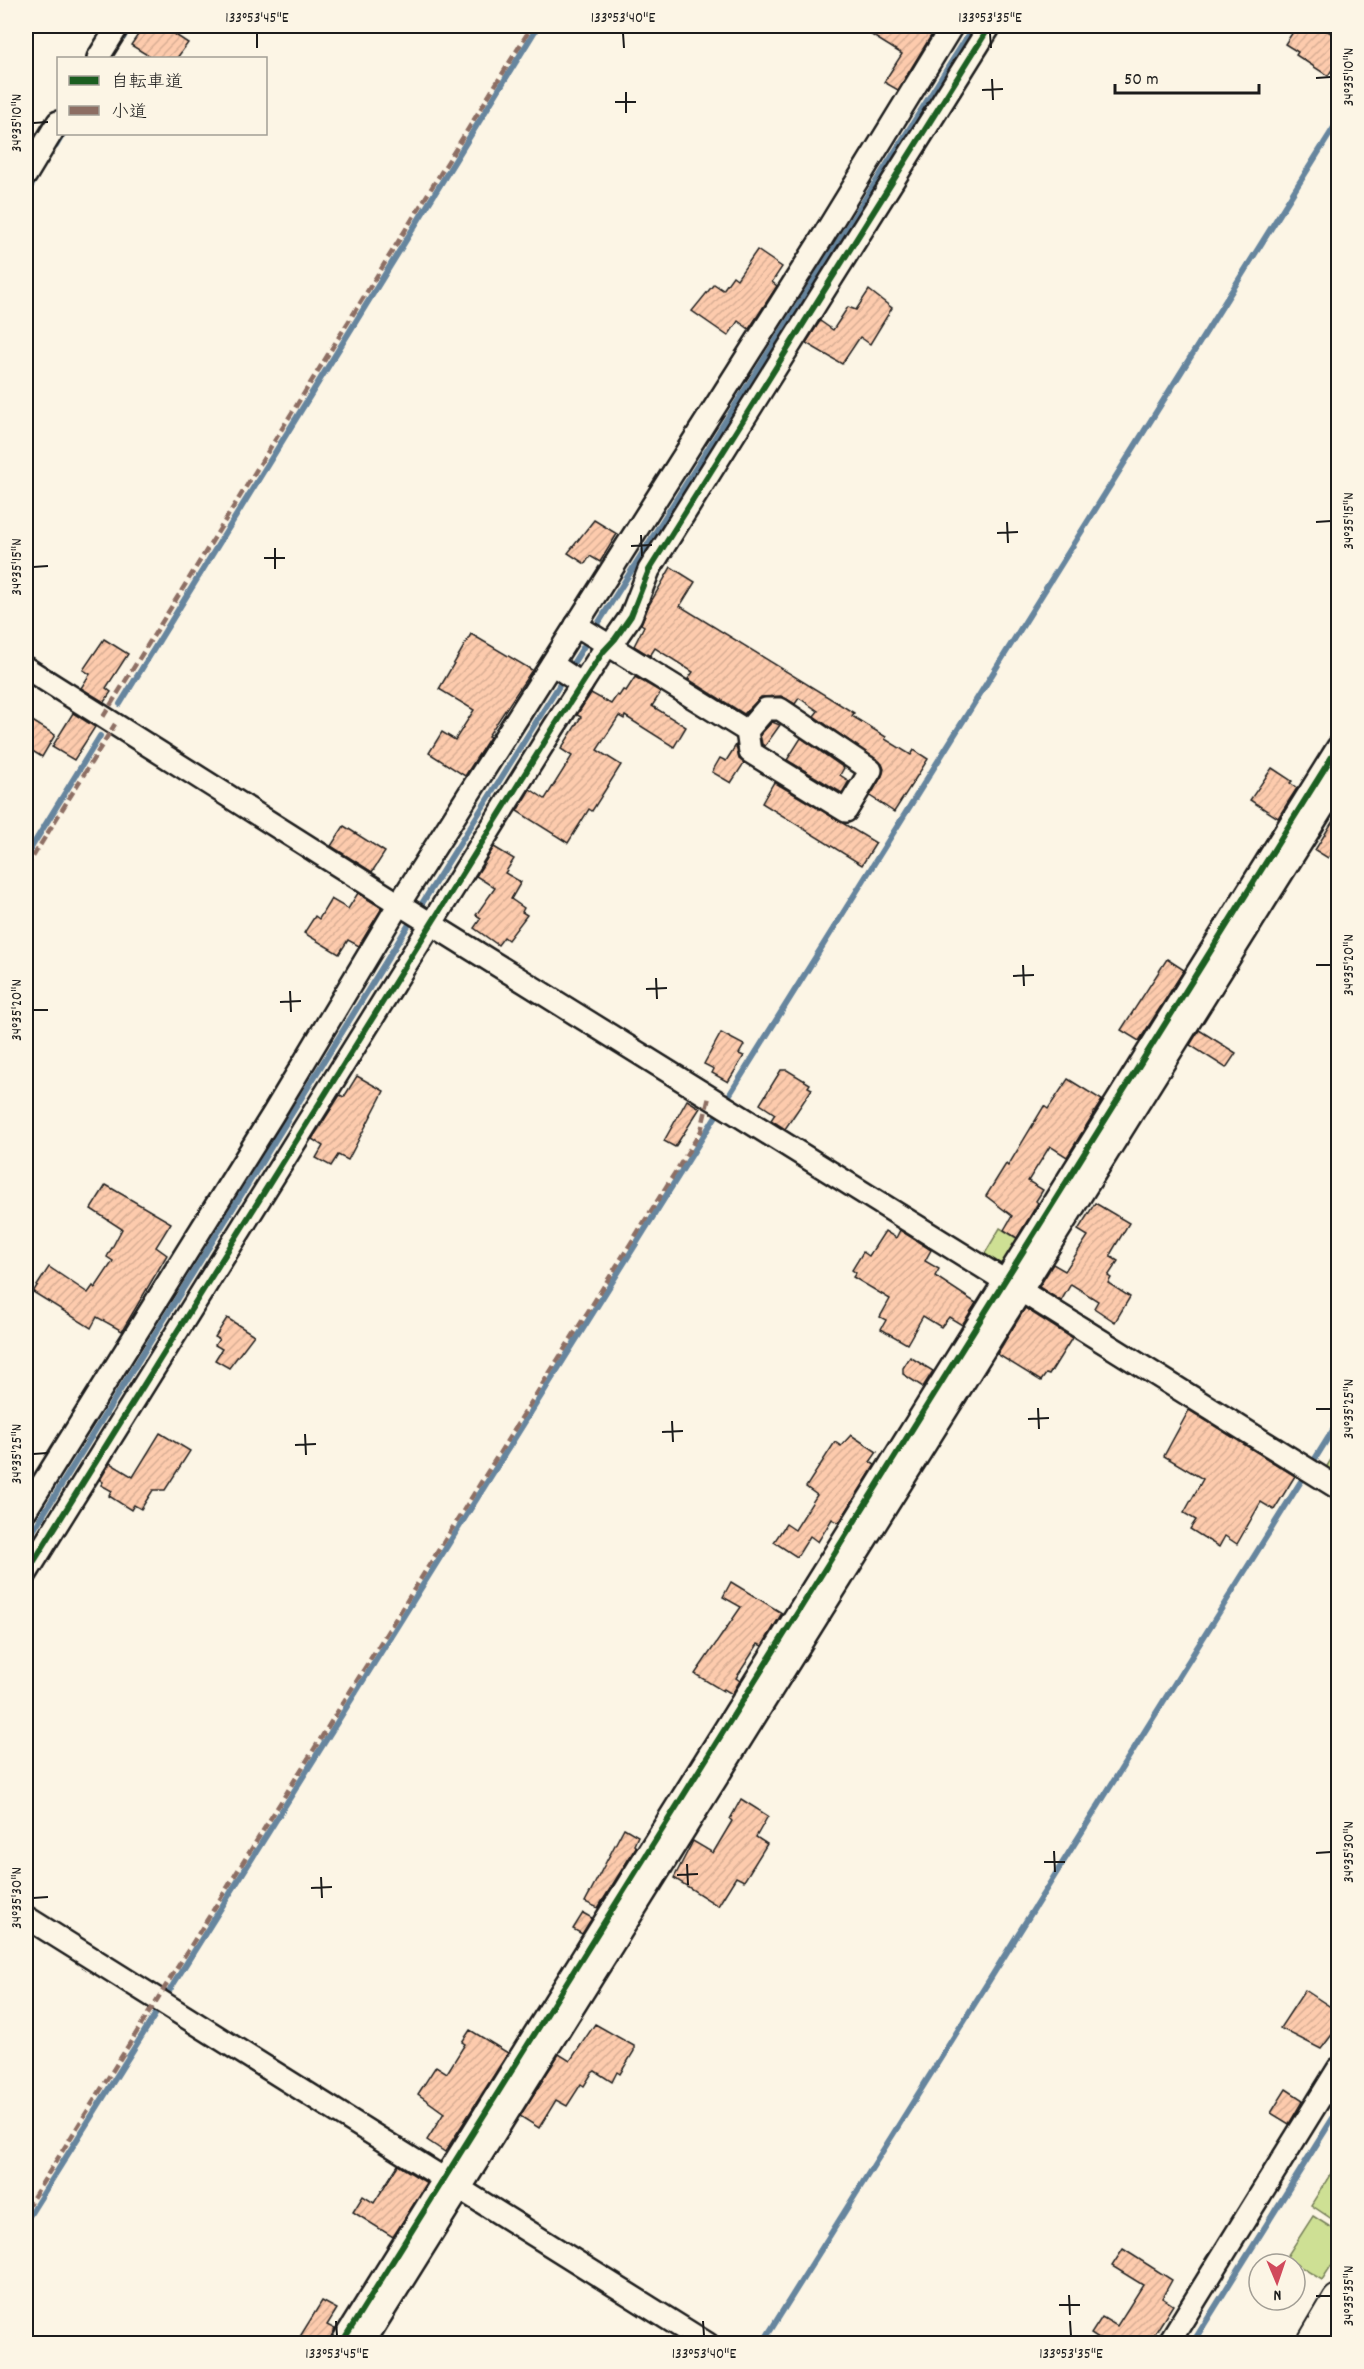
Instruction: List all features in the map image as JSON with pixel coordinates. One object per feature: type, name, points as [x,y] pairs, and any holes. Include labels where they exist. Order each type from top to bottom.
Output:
[{"type":"highway","points":[[1312,2343],[1338,2300]]},
{"type":"street","points":[[99,57],[118,26]]},
{"type":"street","points":[[26,1574],[415,914],[628,578],[952,26]]},
{"type":"street","points":[[628,578],[649,570],[990,26]]},
{"type":"street","points":[[26,175],[57,124]]},
{"type":"street","points":[[26,1510],[273,1114],[415,914],[592,635],[631,616],[628,578]]},
{"type":"street","points":[[592,635],[747,731]]},
{"type":"street","points":[[26,668],[415,914],[1338,1488]]},
{"type":"street","points":[[766,709],[780,709],[871,770],[846,811],[750,752],[747,731],[766,709]]},
{"type":"street","points":[[363,2343],[452,2184],[1013,1286],[1338,747]]},
{"type":"street","points":[[1013,1286],[1338,784]]},
{"type":"street","points":[[26,1917],[708,2343]]},
{"type":"street","points":[[1168,2343],[1338,2069]]},
{"type":"street","points":[[341,2343],[452,2184]]},
{"type":"green space","points":[[1000,1228],[1021,1241],[1004,1270],[981,1260]]},
{"type":"green space","points":[[1338,1448],[1338,1480],[1324,1471]]},
{"type":"green space","points":[[1338,2162],[1338,2223],[1311,2205]]},
{"type":"green space","points":[[1313,2216],[1338,2232],[1338,2255],[1322,2280],[1307,2271],[1307,2252],[1290,2252]]},
{"type":"building","points":[[144,26],[162,26],[188,43],[178,57],[150,57],[131,45]]},
{"type":"building","points":[[857,26],[937,26],[898,90],[884,82],[902,54]]},
{"type":"building","points":[[1297,26],[1320,26],[1338,38],[1338,60],[1328,76],[1296,55],[1298,52],[1285,44]]},
{"type":"building","points":[[757,250],[782,267],[772,282],[777,286],[749,329],[738,321],[728,336],[692,311],[714,284],[723,290],[733,276],[737,279]]},
{"type":"building","points":[[869,290],[892,308],[870,344],[860,337],[842,364],[806,343],[820,321],[833,330],[848,307],[856,310]]},
{"type":"building","points":[[594,520],[617,534],[600,562],[590,556],[585,564],[568,553]]},
{"type":"building","points":[[671,567],[695,582],[680,606],[854,713],[852,716],[886,737],[885,739],[911,755],[914,750],[928,759],[894,812],[870,796],[882,776],[884,769],[882,764],[814,716],[818,711],[799,698],[795,704],[781,696],[761,697],[744,714],[688,679],[693,672],[655,648],[650,656],[634,646],[644,626],[641,624],[649,605]]},
{"type":"building","points":[[471,634],[532,670],[488,736],[490,737],[465,776],[429,753],[442,732],[455,740],[474,710],[439,689]]},
{"type":"building","points":[[104,639],[128,654],[106,688],[111,692],[104,702],[81,688],[90,674],[83,670]]},
{"type":"building","points":[[635,677],[661,692],[652,706],[686,727],[674,747],[625,716],[624,719],[619,716],[597,750],[621,765],[592,811],[589,809],[568,843],[517,811],[530,789],[545,799],[572,756],[561,749],[581,717],[577,715],[591,693],[611,704],[617,695],[619,696],[623,690],[626,691]]},
{"type":"building","points":[[73,713],[95,727],[74,760],[52,747]]},
{"type":"building","points":[[26,717],[55,735],[42,757],[26,747]]},
{"type":"building","points":[[772,722],[780,725],[765,746],[762,744],[760,735]]},
{"type":"building","points":[[801,738],[844,768],[840,775],[849,781],[842,793],[787,760]]},
{"type":"building","points":[[736,745],[739,759],[744,763],[731,783],[712,772],[720,758],[726,761]]},
{"type":"building","points":[[1272,768],[1292,781],[1290,783],[1297,788],[1278,818],[1250,800]]},
{"type":"building","points":[[774,782],[876,843],[862,865],[762,803]]},
{"type":"building","points":[[1338,813],[1338,840],[1328,858],[1315,850]]},
{"type":"building","points":[[344,826],[385,852],[372,872],[331,846]]},
{"type":"building","points":[[494,847],[514,859],[505,873],[521,882],[511,899],[524,908],[522,912],[527,915],[508,940],[504,937],[498,945],[474,928],[481,918],[476,915],[495,888],[476,876]]},
{"type":"building","points":[[358,893],[382,908],[359,946],[348,940],[339,954],[304,933],[315,916],[319,919],[331,899],[348,909]]},
{"type":"building","points":[[1167,959],[1184,970],[1139,1041],[1121,1030]]},
{"type":"building","points":[[1199,1030],[1236,1053],[1226,1068],[1190,1045]]},
{"type":"building","points":[[721,1033],[744,1045],[739,1054],[744,1056],[728,1082],[712,1073],[714,1069],[704,1064]]},
{"type":"building","points":[[781,1070],[787,1070],[810,1084],[808,1087],[812,1089],[785,1129],[771,1120],[775,1114],[760,1104]]},
{"type":"building","points":[[357,1076],[384,1091],[348,1160],[338,1155],[331,1166],[316,1158],[323,1146],[312,1139],[340,1095],[344,1097]]},
{"type":"building","points":[[1068,1079],[1102,1100],[1067,1157],[1050,1146],[1028,1181],[1043,1190],[1017,1238],[1004,1230],[1012,1216],[986,1196],[1006,1164],[1008,1166],[1044,1106],[1048,1109]]},
{"type":"building","points":[[687,1100],[700,1108],[675,1147],[664,1141]]},
{"type":"building","points":[[106,1185],[171,1223],[156,1247],[167,1255],[122,1331],[97,1317],[91,1328],[33,1292],[49,1267],[88,1293],[93,1286],[95,1288],[113,1261],[107,1257],[122,1229],[91,1209]]},
{"type":"building","points":[[1095,1203],[1129,1223],[1111,1253],[1111,1257],[1118,1261],[1108,1276],[1111,1278],[1108,1283],[1130,1297],[1115,1322],[1094,1308],[1098,1301],[1071,1284],[1061,1301],[1039,1287],[1053,1264],[1065,1271],[1088,1236],[1078,1230]]},
{"type":"building","points":[[900,1230],[931,1250],[925,1261],[939,1269],[935,1276],[976,1303],[962,1325],[949,1317],[941,1327],[923,1316],[907,1344],[881,1329],[886,1320],[880,1317],[890,1299],[853,1277],[856,1273],[852,1270],[863,1252],[869,1256],[885,1231],[896,1238]]},
{"type":"building","points":[[1025,1308],[1072,1338],[1049,1375],[1046,1374],[1041,1381],[997,1354]]},
{"type":"building","points":[[227,1318],[254,1335],[229,1368],[215,1360],[222,1349],[215,1345],[219,1339],[215,1337]]},
{"type":"building","points":[[910,1357],[933,1371],[923,1387],[903,1374],[903,1368]]},
{"type":"building","points":[[1189,1410],[1295,1476],[1274,1510],[1261,1502],[1237,1544],[1225,1536],[1219,1547],[1190,1529],[1196,1520],[1184,1513],[1203,1479],[1164,1456]]},
{"type":"building","points":[[160,1433],[190,1451],[165,1490],[153,1490],[141,1509],[134,1505],[131,1510],[109,1496],[112,1491],[101,1485],[103,1482],[100,1480],[110,1463],[133,1477]]},
{"type":"building","points":[[851,1435],[877,1452],[870,1462],[875,1465],[839,1523],[832,1519],[818,1542],[810,1536],[797,1557],[774,1542],[786,1524],[795,1530],[817,1495],[806,1487],[835,1442],[841,1446]]},
{"type":"building","points":[[731,1582],[782,1613],[762,1646],[758,1644],[736,1678],[740,1681],[732,1694],[695,1674],[741,1607],[723,1597]]},
{"type":"building","points":[[741,1799],[768,1816],[756,1837],[767,1844],[744,1881],[736,1877],[718,1906],[674,1878],[693,1841],[713,1853],[732,1821],[730,1819]]},
{"type":"building","points":[[624,1828],[638,1836],[634,1845],[636,1847],[598,1908],[585,1902]]},
{"type":"building","points":[[583,1913],[592,1918],[582,1934],[573,1929]]},
{"type":"building","points":[[1305,1990],[1338,2012],[1338,2027],[1321,2049],[1280,2028]]},
{"type":"building","points":[[595,2024],[634,2046],[634,2051],[620,2074],[617,2072],[612,2082],[595,2071],[592,2073],[584,2086],[581,2084],[567,2106],[556,2100],[539,2128],[520,2116],[559,2054],[570,2061]]},
{"type":"building","points":[[470,2030],[508,2053],[445,2152],[427,2140],[444,2113],[418,2094],[436,2066],[447,2073],[465,2044],[462,2042]]},
{"type":"building","points":[[1286,2089],[1303,2100],[1289,2124],[1271,2113]]},
{"type":"building","points":[[398,2165],[427,2183],[393,2237],[353,2212],[363,2196],[374,2203]]},
{"type":"building","points":[[1123,2249],[1172,2280],[1162,2298],[1173,2305],[1149,2343],[1105,2343],[1091,2334],[1102,2317],[1117,2326],[1143,2285],[1112,2266]]},
{"type":"building","points":[[322,2301],[337,2309],[327,2325],[335,2329],[328,2343],[296,2343]]},
{"type":"waterway","points":[[123,38],[130,26]]},
{"type":"waterway","points":[[120,704],[538,26]]},
{"type":"waterway","points":[[26,1542],[411,921],[974,26]]},
{"type":"waterway","points":[[730,1094],[1338,121]]},
{"type":"waterway","points":[[56,146],[62,135]]},
{"type":"waterway","points":[[26,195],[36,177]]},
{"type":"waterway","points":[[26,856],[100,736]]},
{"type":"waterway","points":[[1332,780],[1338,769]]},
{"type":"waterway","points":[[166,1996],[719,1111]]},
{"type":"waterway","points":[[762,2344],[1338,1422]]},
{"type":"waterway","points":[[26,2221],[158,2010]]},
{"type":"waterway","points":[[1192,2344],[1338,2110]]},
{"type":"marked path","points":[[103,717],[532,26]]},
{"type":"marked path","points":[[26,868],[115,724]]},
{"type":"marked path","points":[[26,2209],[701,1131],[709,1097]]},
{"type":"cycle path","points":[[26,1574],[554,727],[602,653],[631,616],[649,570],[990,26]]},
{"type":"cycle path","points":[[341,2344],[1338,747]]}]
